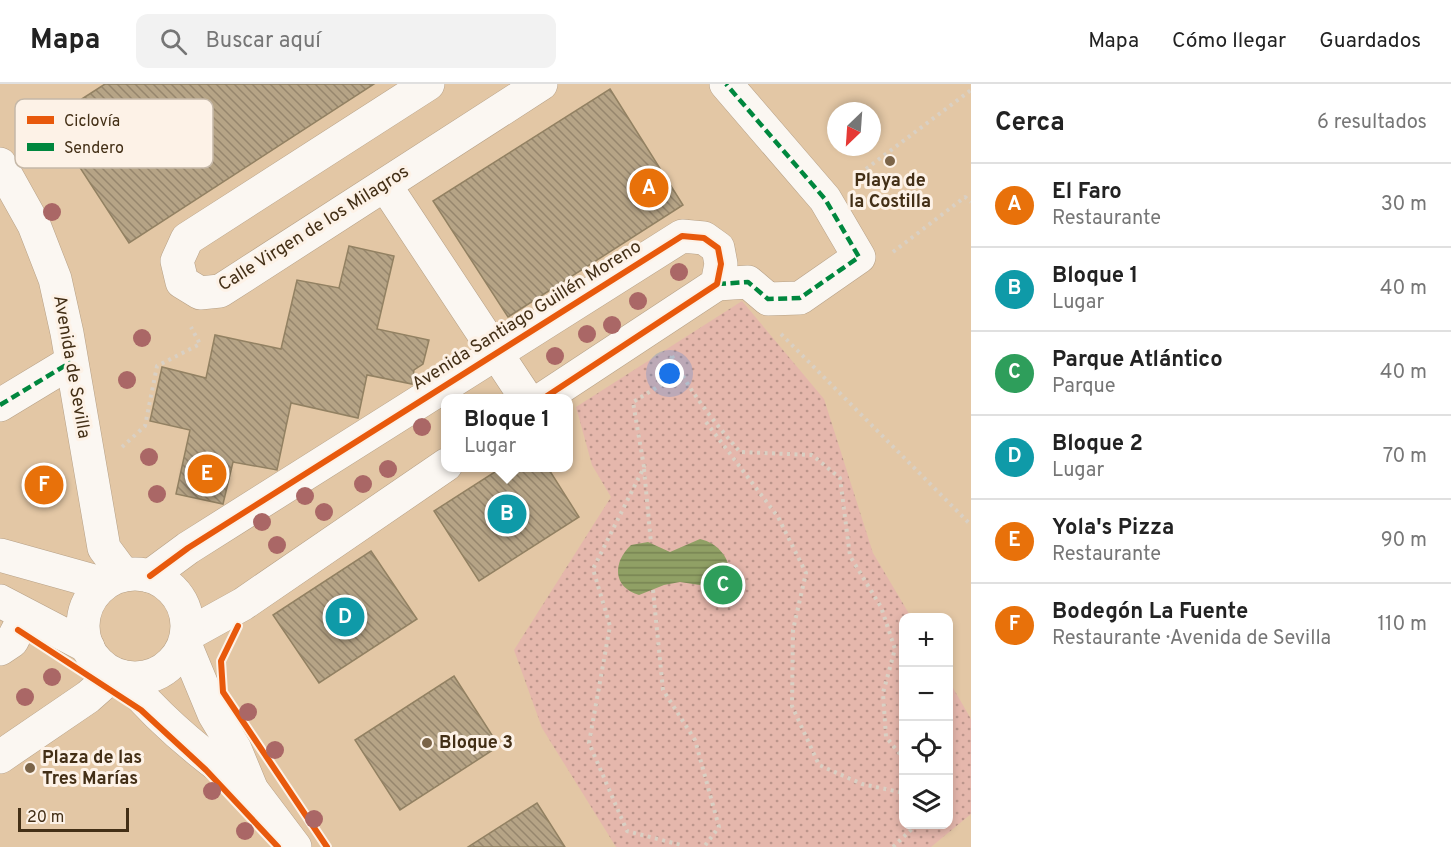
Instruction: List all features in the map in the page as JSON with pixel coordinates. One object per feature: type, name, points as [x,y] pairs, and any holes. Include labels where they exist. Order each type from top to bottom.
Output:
[{"type":"street","name":"Calle Virgen de los Milagros","points":[[428,84],[187,239],[177,261],[182,282],[200,293],[220,291],[541,84]]},
{"type":"street","points":[[552,394],[717,284],[748,282],[768,299],[800,298],[859,257],[825,199],[726,84]]},
{"type":"street","name":"Avenida de Sevilla","points":[[0,164],[34,225],[52,270],[68,333],[71,362],[104,548],[126,578]]},
{"type":"street","name":"Avenida Santiago Guillén Moreno","points":[[385,185],[523,394]]},
{"type":"street","name":"Avenida Santiago Guillén Moreno","points":[[126,578],[188,548],[682,236],[704,238],[718,248],[721,264],[717,284]]},
{"type":"street","points":[[0,405],[71,362]]},
{"type":"street","points":[[0,757],[119,675],[134,678],[156,674],[174,662],[186,639],[243,604],[441,468]]},
{"type":"street","points":[[0,555],[167,585],[180,599],[187,616],[186,639],[214,714],[235,749],[252,790],[295,847]]},
{"type":"street","points":[[126,578],[92,597],[85,612],[83,630],[88,647],[98,663],[119,675],[144,701],[216,765],[252,790]]},
{"type":"street","points":[[0,649],[12,641],[13,609],[88,647]]},
{"type":"path","points":[[825,199],[971,90]]},
{"type":"path","points":[[859,257],[886,258],[965,197],[971,202]]},
{"type":"path","points":[[115,449],[123,447],[145,426],[157,366],[200,344],[190,326]]},
{"type":"path","points":[[778,330],[971,525]]},
{"type":"path","points":[[651,543],[644,467],[633,402],[663,383],[672,356],[679,371],[716,425],[740,452],[812,455],[840,478],[850,556],[881,607],[895,649],[884,693],[886,737],[899,754]]},
{"type":"path","points":[[706,422],[778,517],[806,573],[793,630],[792,706],[819,765],[862,784],[899,792]]},
{"type":"path","points":[[644,467],[593,569],[610,626],[590,743],[627,831],[681,845],[681,847]]},
{"type":"path","points":[[653,591],[663,690],[695,740],[719,827],[704,847]]},
{"type":"path","points":[[893,847],[913,829]]},
{"type":"shaded area","points":[[742,301],[824,399],[873,553],[909,613],[899,613],[899,829],[953,829],[931,847],[616,847],[542,728],[514,650],[611,497],[592,465],[576,407]]},
{"type":"shaded area","points":[[700,539],[713,544],[726,558],[729,578],[719,588],[680,582],[664,585],[639,595],[630,591],[620,580],[618,573],[621,559],[631,545],[648,542],[670,552]]},
{"type":"shaded area","points":[[953,688],[971,719],[971,814],[953,829]]},
{"type":"building","points":[[105,84],[374,84],[129,243],[80,168],[213,168],[213,99],[82,99]]},
{"type":"building","points":[[610,89],[683,205],[508,317],[433,201]]},
{"type":"building","points":[[349,246],[394,256],[377,329],[429,340],[423,364],[414,370],[412,384],[367,375],[358,418],[291,403],[277,470],[233,462],[223,504],[176,494],[190,430],[150,421],[162,367],[206,378],[215,335],[281,349],[297,280],[339,288]]},
{"type":"building","points":[[495,472],[551,472],[579,517],[479,581],[434,511]]},
{"type":"building","points":[[371,551],[417,619],[319,683],[273,615]]},
{"type":"building","name":"Bloque 3","points":[[454,676],[499,746],[400,810],[355,740]]},
{"type":"building","points":[[537,803],[565,847],[468,847]]},
{"type":"marked path","points":[[717,284],[748,282],[768,299],[800,298],[859,257],[825,199],[726,84]]},
{"type":"marked path","points":[[0,405],[71,362]]},
{"type":"cycle path","points":[[150,576],[188,548],[682,236],[704,238],[718,248],[721,264],[717,284],[550,394]]},
{"type":"cycle path","points":[[238,626],[221,661],[223,692],[327,847]]},
{"type":"cycle path","points":[[18,630],[141,710],[206,770],[278,847]]},
{"type":"place","name":"Playa de la Costilla","points":[[890,161]]},
{"type":"place","name":"El Faro","points":[[649,188]]},
{"type":"place","name":"Yola's Pizza","points":[[207,474]]},
{"type":"place","name":"Bodegón La Fuente","points":[[44,485]]},
{"type":"place","name":"Bloque 1","points":[[507,514]]},
{"type":"place","name":"Parque Atlántico","points":[[723,585]]},
{"type":"place","name":"Bloque 2","points":[[345,617]]},
{"type":"place","name":"Bloque 3","points":[[427,743]]},
{"type":"place","name":"Plaza de las Tres Marías","points":[[30,768]]}]
